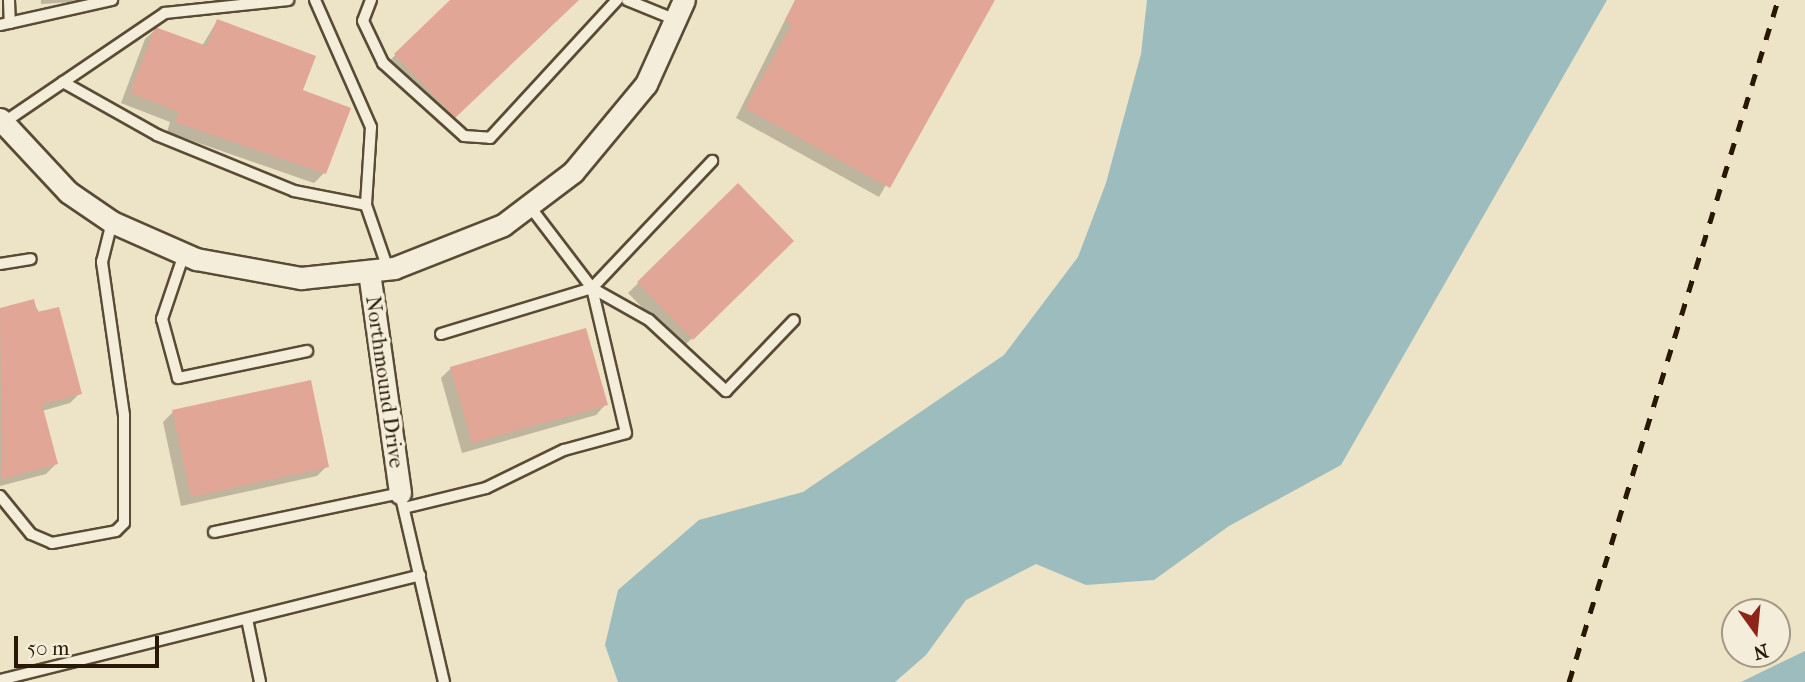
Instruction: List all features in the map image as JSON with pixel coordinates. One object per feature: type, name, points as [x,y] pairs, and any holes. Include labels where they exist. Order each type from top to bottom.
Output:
[{"type":"street","points":[[1,122],[68,192],[112,222],[184,254],[277,276],[379,270],[461,247],[531,208],[625,117],[684,0]]},
{"type":"street","name":"Northmound Drive","points":[[379,270],[402,500]]},
{"type":"lane","points":[[9,0],[5,24],[112,0]]},
{"type":"lane","points":[[1,122],[165,13],[288,0]]},
{"type":"lane","points":[[314,0],[370,127],[366,205],[379,270]]},
{"type":"lane","points":[[371,0],[363,21],[383,63],[464,136],[490,138],[617,0]]},
{"type":"lane","points":[[627,0],[676,20]]},
{"type":"lane","points":[[63,82],[170,140],[294,191],[366,205]]},
{"type":"lane","points":[[441,334],[592,289],[712,161]]},
{"type":"lane","points":[[214,532],[486,488],[564,450],[626,433],[592,289],[531,208]]},
{"type":"lane","points":[[0,496],[31,534],[52,543],[116,531],[124,523],[124,415],[102,262],[112,222]]},
{"type":"lane","points":[[184,254],[162,319],[178,378],[307,351]]},
{"type":"lane","points":[[0,264],[31,259]]},
{"type":"lane","points":[[592,289],[649,320],[726,391],[794,320]]},
{"type":"lane","points":[[402,500],[444,682]]},
{"type":"lane","points":[[0,680],[420,575]]},
{"type":"lane","points":[[247,619],[260,682]]},
{"type":"water","points":[[1147,0],[1607,0],[1341,465],[1229,526],[1154,580],[1086,585],[1036,564],[966,600],[926,655],[895,682],[618,682],[605,645],[618,590],[699,520],[803,492],[1004,355],[1078,257],[1106,183],[1141,54]]},
{"type":"water","points":[[1805,651],[1805,682],[1741,682],[1770,668],[1791,668],[1791,658]]},
{"type":"building","points":[[450,0],[579,0],[455,118],[394,54]]},
{"type":"building","points":[[796,0],[995,0],[890,188],[745,108],[792,24],[785,20]]},
{"type":"building","points":[[217,19],[316,56],[303,90],[351,108],[326,174],[175,122],[179,112],[130,93],[155,27],[207,46]]},
{"type":"building","points":[[738,183],[794,241],[693,340],[637,282]]},
{"type":"building","points":[[34,299],[37,312],[59,307],[82,394],[42,404],[58,464],[2,479],[0,308]]},
{"type":"building","points":[[586,328],[608,405],[472,443],[450,367]]},
{"type":"building","points":[[311,380],[329,467],[191,497],[172,410]]},
{"type":"railway","points":[[1569,682],[1778,0]]}]
